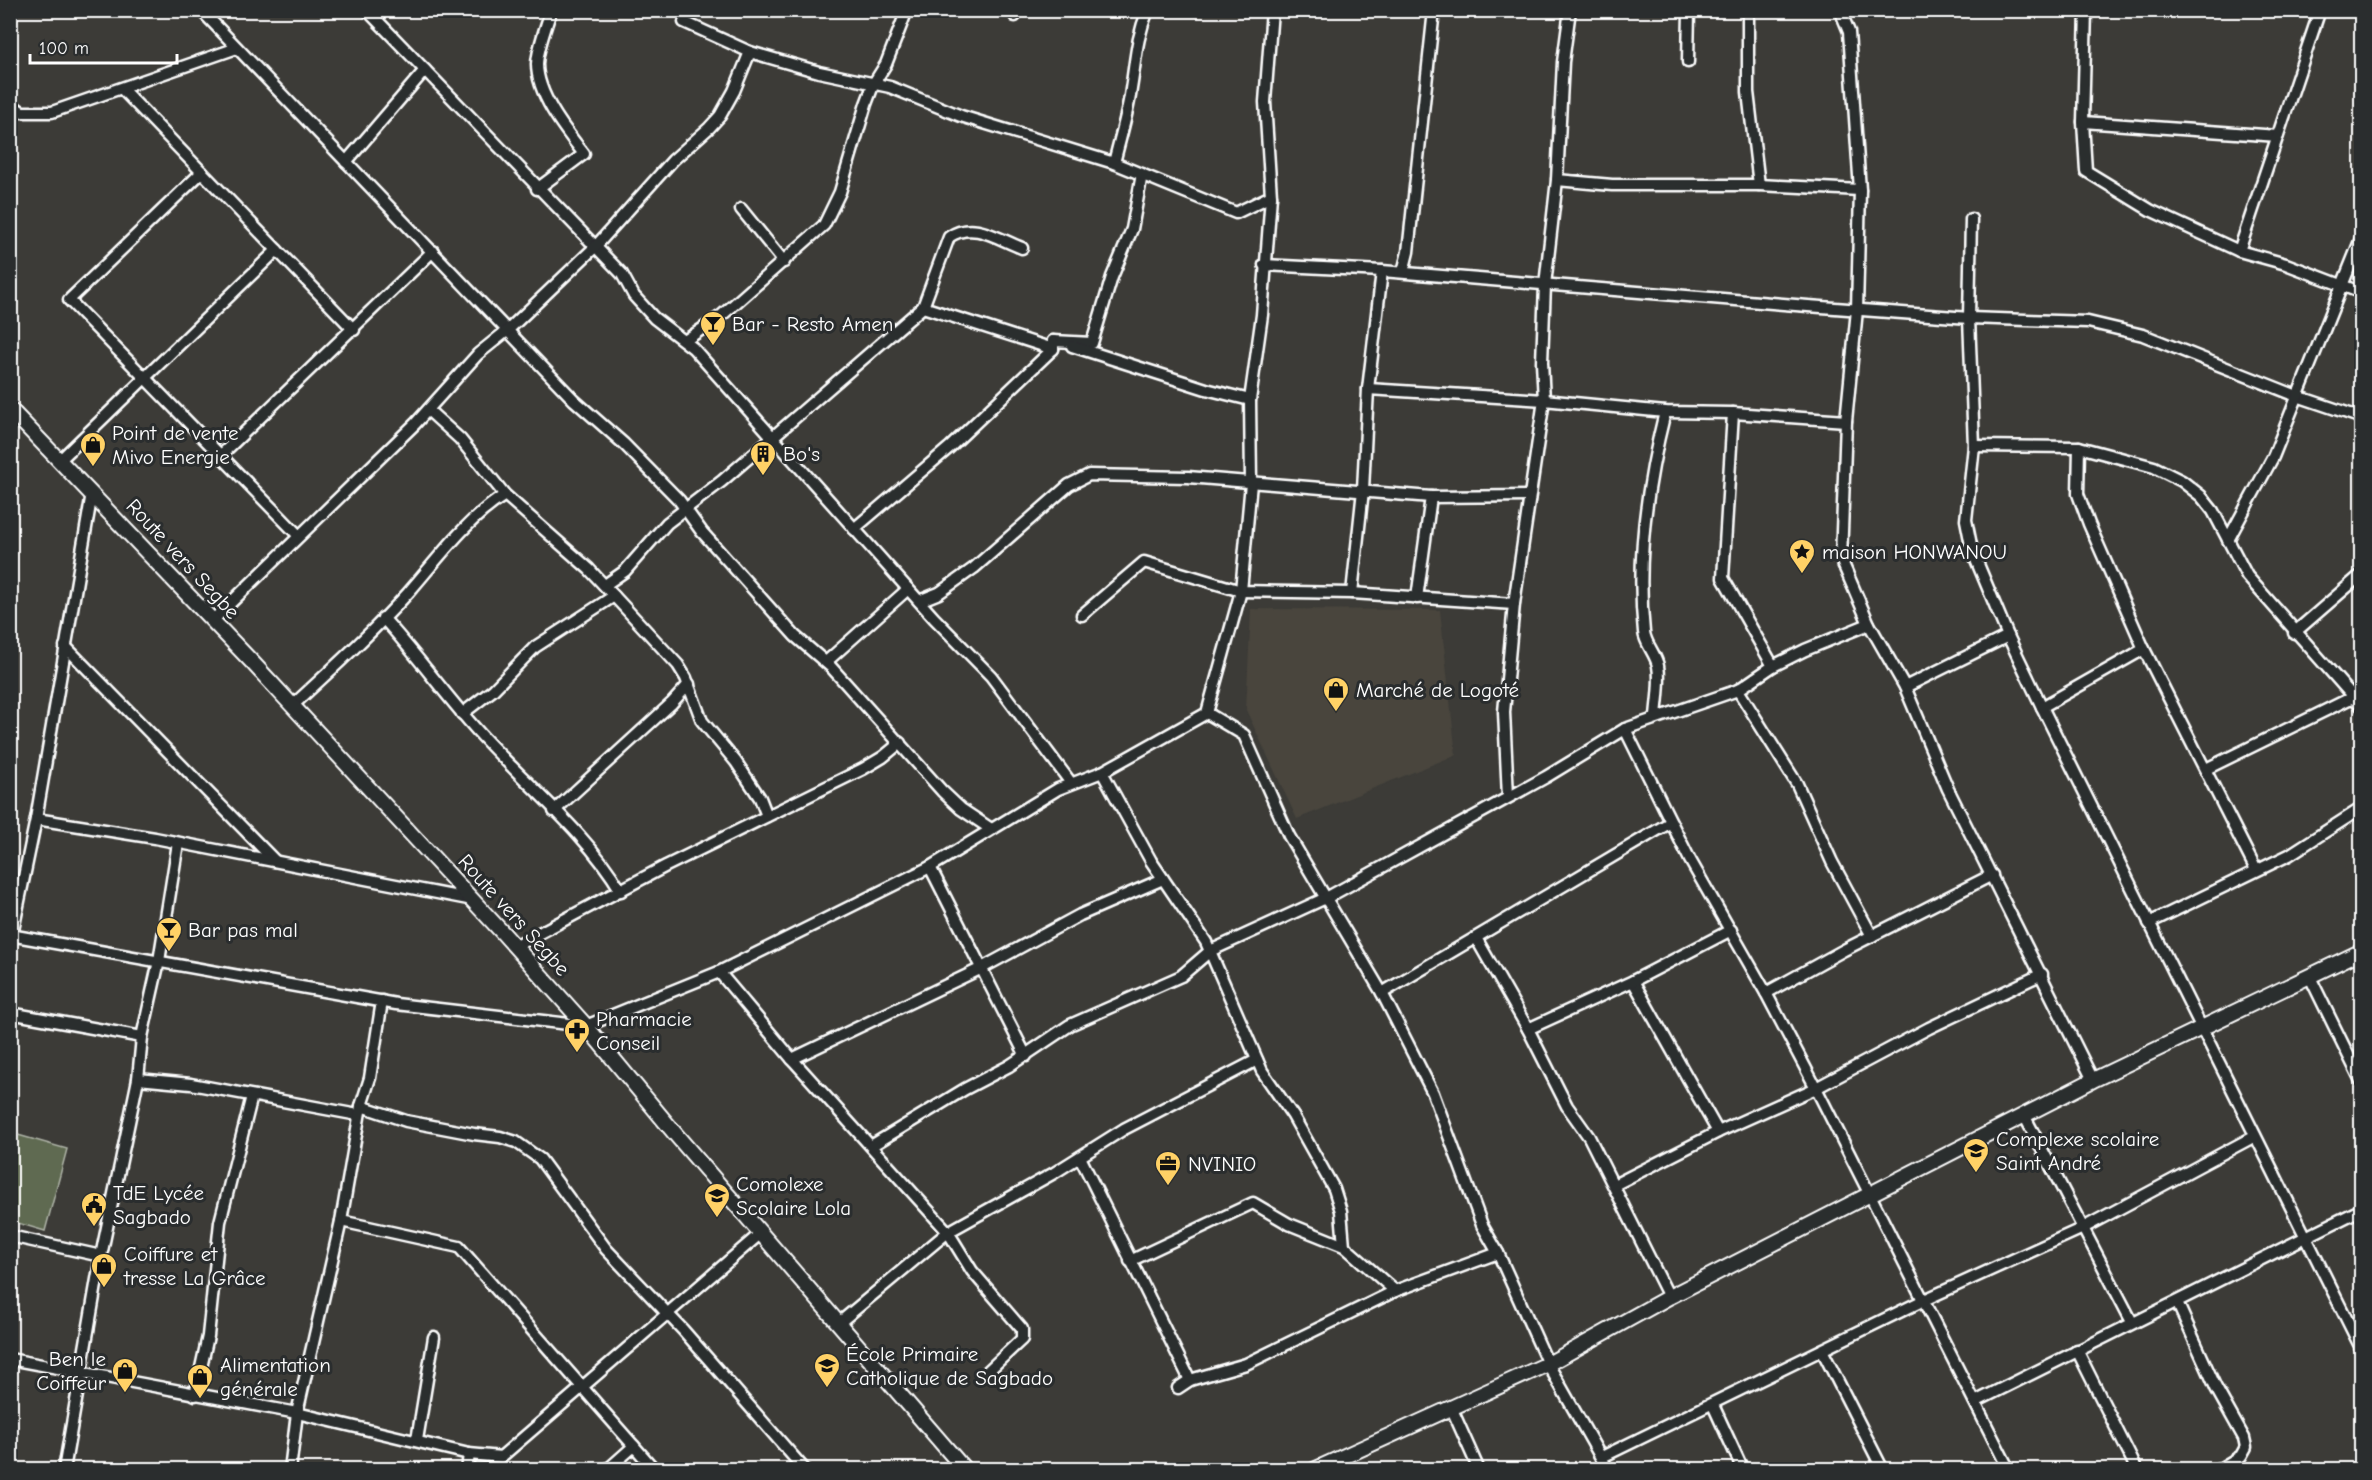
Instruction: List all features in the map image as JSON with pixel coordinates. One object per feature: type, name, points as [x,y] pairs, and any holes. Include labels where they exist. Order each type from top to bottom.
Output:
[{"type":"main road","name":"Route vers Segbe","points":[[10,409],[92,493],[515,946],[965,1470]]},
{"type":"main road","points":[[1314,1470],[1548,1364],[1669,1297],[2024,1115],[2361,951]]},
{"type":"street","points":[[201,10],[509,329],[574,400],[624,444],[686,509],[702,532],[795,636],[826,662],[942,791],[968,815],[991,829]]},
{"type":"street","points":[[367,10],[537,189],[622,274],[634,296],[654,318],[686,340],[908,589],[991,676],[1071,783]]},
{"type":"street","points":[[537,189],[584,154],[558,120],[545,92],[537,66],[551,10]]},
{"type":"street","points":[[686,340],[721,316],[815,235],[836,205],[849,156],[874,83],[885,64],[907,10]]},
{"type":"street","points":[[1114,163],[1132,87],[1132,72],[1139,36],[1148,10]]},
{"type":"street","points":[[92,493],[36,819],[11,935],[382,1001],[586,1026],[719,972],[930,867],[1071,783],[1102,771],[1207,713],[1241,591],[1251,483],[1250,399],[1262,315],[1270,196],[1265,102],[1272,10]]},
{"type":"street","points":[[1403,273],[1408,252],[1434,10]]},
{"type":"street","points":[[1508,797],[1504,712],[1514,604],[1544,400],[1542,362],[1545,285],[1557,180],[1563,62],[1570,10]]},
{"type":"street","points":[[1688,62],[1689,10]]},
{"type":"street","points":[[1748,10],[1748,92],[1759,185]]},
{"type":"street","points":[[1840,10],[1849,32],[1860,190],[1857,310],[1846,421],[1841,559],[1869,624],[1905,687],[1947,789],[2042,974],[2093,1080]]},
{"type":"street","points":[[2086,10],[2084,122],[2086,171],[2150,210],[2239,251],[2286,264],[2361,293]]},
{"type":"street","points":[[2239,251],[2320,10]]},
{"type":"street","points":[[684,22],[750,52],[819,72],[874,83],[961,116],[1114,163],[1236,213],[1270,196]]},
{"type":"street","points":[[10,99],[16,109],[34,114],[52,112],[237,48]]},
{"type":"street","points":[[212,621],[428,410],[478,354],[509,329],[595,247],[673,160],[720,117],[750,52]]},
{"type":"street","points":[[346,162],[424,70]]},
{"type":"street","points":[[122,89],[354,330]]},
{"type":"street","points":[[2084,122],[2278,136]]},
{"type":"street","points":[[202,172],[69,300],[299,536]]},
{"type":"street","points":[[854,529],[950,447],[1053,345],[1092,342],[1112,277],[1132,229],[1142,174]]},
{"type":"street","points":[[1557,180],[1622,185],[1759,185],[1860,190]]},
{"type":"street","points":[[741,209],[784,262]]},
{"type":"street","points":[[1971,219],[1969,318],[1974,446],[1966,520],[1972,550],[2008,636],[2042,707],[2203,1027],[2361,1350]]},
{"type":"street","points":[[605,585],[624,571],[667,523],[773,437],[923,307],[949,237],[966,229],[980,231],[1022,249]]},
{"type":"street","points":[[2228,540],[2269,465],[2361,236]]},
{"type":"street","points":[[60,460],[278,250]]},
{"type":"street","points":[[221,455],[317,361],[354,330],[433,251]]},
{"type":"street","points":[[1264,265],[1382,271],[1969,318],[2088,322],[2143,334],[2297,396],[2361,418]]},
{"type":"street","points":[[1352,593],[1364,490],[1368,389],[1382,271]]},
{"type":"street","points":[[923,307],[1206,389],[1250,399]]},
{"type":"street","points":[[1368,389],[1544,400],[1665,412],[1733,413],[1846,421]]},
{"type":"street","points":[[428,410],[466,446],[505,495],[605,585],[678,665],[689,684],[702,721],[736,762],[760,798],[767,816]]},
{"type":"street","points":[[1656,717],[1658,665],[1644,635],[1642,576],[1644,524],[1654,454],[1665,412]]},
{"type":"street","points":[[1733,413],[1723,578],[1773,666]]},
{"type":"street","points":[[1974,446],[2079,447],[2154,467],[2182,481],[2201,496],[2213,511],[2247,576],[2294,633],[2361,707]]},
{"type":"street","points":[[2079,447],[2078,494],[2144,649],[2256,870]]},
{"type":"street","points":[[919,601],[954,584],[1054,496],[1080,478],[1089,475],[1188,477],[1431,497],[1529,496]]},
{"type":"street","points":[[292,706],[407,594],[440,554],[491,504],[505,495]]},
{"type":"street","points":[[1418,598],[1431,497]]},
{"type":"street","points":[[1082,615],[1144,562],[1241,591],[1352,593],[1514,604]]},
{"type":"street","points":[[2294,633],[2361,574]]},
{"type":"street","points":[[826,662],[908,589]]},
{"type":"street","points":[[462,714],[493,690],[536,647],[614,596]]},
{"type":"street","points":[[383,618],[462,714],[554,811],[613,877],[621,891]]},
{"type":"street","points":[[871,1146],[965,1089],[1026,1056],[1070,1025],[1094,1013],[1155,990],[1181,976],[1210,951],[1328,897],[1625,729],[1738,690],[1773,666],[1805,650],[1869,624]]},
{"type":"street","points":[[1905,687],[2008,636]]},
{"type":"street","points":[[65,646],[275,861]]},
{"type":"street","points":[[2042,707],[2144,649]]},
{"type":"street","points":[[2206,769],[2353,697],[2361,683]]},
{"type":"street","points":[[554,811],[672,703],[689,684]]},
{"type":"street","points":[[1738,690],[1797,784],[1832,862],[1872,936]]},
{"type":"street","points":[[1207,713],[1244,735],[1289,836],[1328,897],[1382,993],[1433,1094],[1482,1225],[1498,1253],[1548,1364],[1608,1470]]},
{"type":"street","points":[[1625,729],[1696,870],[1766,993],[1816,1088],[2008,1470]]},
{"type":"street","points":[[515,946],[863,769],[884,757],[900,743]]},
{"type":"street","points":[[1102,771],[1163,879],[1198,928],[1257,1060],[1293,1116],[1334,1189],[1341,1211],[1344,1246]]},
{"type":"street","points":[[2149,923],[2289,855],[2361,808]]},
{"type":"street","points":[[36,819],[178,843],[473,900]]},
{"type":"street","points":[[1382,993],[1671,822]]},
{"type":"street","points":[[64,1470],[101,1256],[138,1079],[142,1036],[159,962],[178,843]]},
{"type":"street","points":[[930,867],[1026,1056]]},
{"type":"street","points":[[1766,993],[1992,875]]},
{"type":"street","points":[[792,1059],[980,969],[1080,915],[1163,879]]},
{"type":"street","points":[[1528,1029],[1633,981],[1731,930]]},
{"type":"street","points":[[1476,938],[1528,1029],[1567,1106],[1589,1137],[1669,1297]]},
{"type":"street","points":[[719,972],[792,1059],[948,1233],[972,1271],[1023,1332],[1022,1339],[988,1371]]},
{"type":"street","points":[[1614,1185],[1718,1132],[1816,1088],[1929,1028],[2042,974]]},
{"type":"street","points":[[2310,977],[2361,1083]]},
{"type":"street","points":[[1633,981],[1718,1132]]},
{"type":"street","points":[[290,1470],[297,1413],[340,1221],[359,1110],[370,1078],[382,1001]]},
{"type":"street","points":[[10,1013],[142,1036]]},
{"type":"street","points":[[839,1323],[948,1233],[1124,1129],[1257,1060]]},
{"type":"street","points":[[138,1079],[191,1083],[252,1096],[359,1110],[474,1134],[500,1137],[532,1152],[540,1159],[606,1249],[667,1314],[805,1470]]},
{"type":"street","points":[[195,1395],[208,1336],[220,1222],[252,1096]]},
{"type":"street","points":[[2024,1115],[2132,1322]]},
{"type":"street","points":[[1602,1457],[1713,1405],[1922,1300],[2083,1228],[2255,1136]]},
{"type":"street","points":[[1080,1157],[1190,1380]]},
{"type":"street","points":[[1130,1261],[1253,1203],[1289,1224],[1344,1246],[1395,1291]]},
{"type":"street","points":[[1975,1402],[2361,1209]]},
{"type":"street","points":[[340,1221],[459,1247],[655,1470]]},
{"type":"street","points":[[10,1359],[297,1413],[469,1454],[501,1457],[761,1233]]},
{"type":"street","points":[[10,1236],[101,1256]]},
{"type":"street","points":[[1178,1388],[1190,1380],[1246,1364],[1395,1291],[1498,1253]]},
{"type":"street","points":[[2177,1302],[2216,1388],[2244,1437],[2246,1447],[2241,1456],[2218,1470]]},
{"type":"street","points":[[417,1440],[434,1337]]},
{"type":"street","points":[[1822,1350],[1883,1470]]},
{"type":"street","points":[[2077,1350],[2138,1470]]},
{"type":"street","points":[[1713,1405],[1743,1470]]},
{"type":"street","points":[[1451,1407],[1479,1470]]},
{"type":"street","points":[[607,1470],[634,1446]]},
{"type":"street","points":[[467,1470],[469,1454]]},
{"type":"shaded area","name":"Marché de Logoté","points":[[1251,609],[1440,610],[1456,755],[1297,819],[1246,710]]},
{"type":"green space","points":[[11,1133],[67,1149],[45,1231],[11,1221]]},
{"type":"place","name":"Bar - Resto Amen","points":[[713,347]]},
{"type":"place","name":"Point de vente Mivo Energie","points":[[93,468]]},
{"type":"place","name":"Bo's","points":[[763,477]]},
{"type":"place","name":"maison HONWANOU","points":[[1802,575]]},
{"type":"place","name":"Marché de Logoté","points":[[1336,713]]},
{"type":"place","name":"Bar pas mal","points":[[169,953]]},
{"type":"place","name":"Pharmacie Conseil","points":[[577,1054]]},
{"type":"place","name":"Complexe scolaire Saint André","points":[[1976,1174]]},
{"type":"place","name":"NVINIO","points":[[1168,1187]]},
{"type":"place","name":"Comolexe Scolaire Lola","points":[[717,1219]]},
{"type":"place","name":"TdE Lycée Sagbado","points":[[94,1228]]},
{"type":"place","name":"Coiffure et tresse La Grâce","points":[[104,1289]]},
{"type":"place","name":"École Primaire Catholique de Sagbado","points":[[827,1389]]},
{"type":"place","name":"Ben le Coiffeur","points":[[125,1394]]},
{"type":"place","name":"Alimentation générale","points":[[200,1400]]}]
